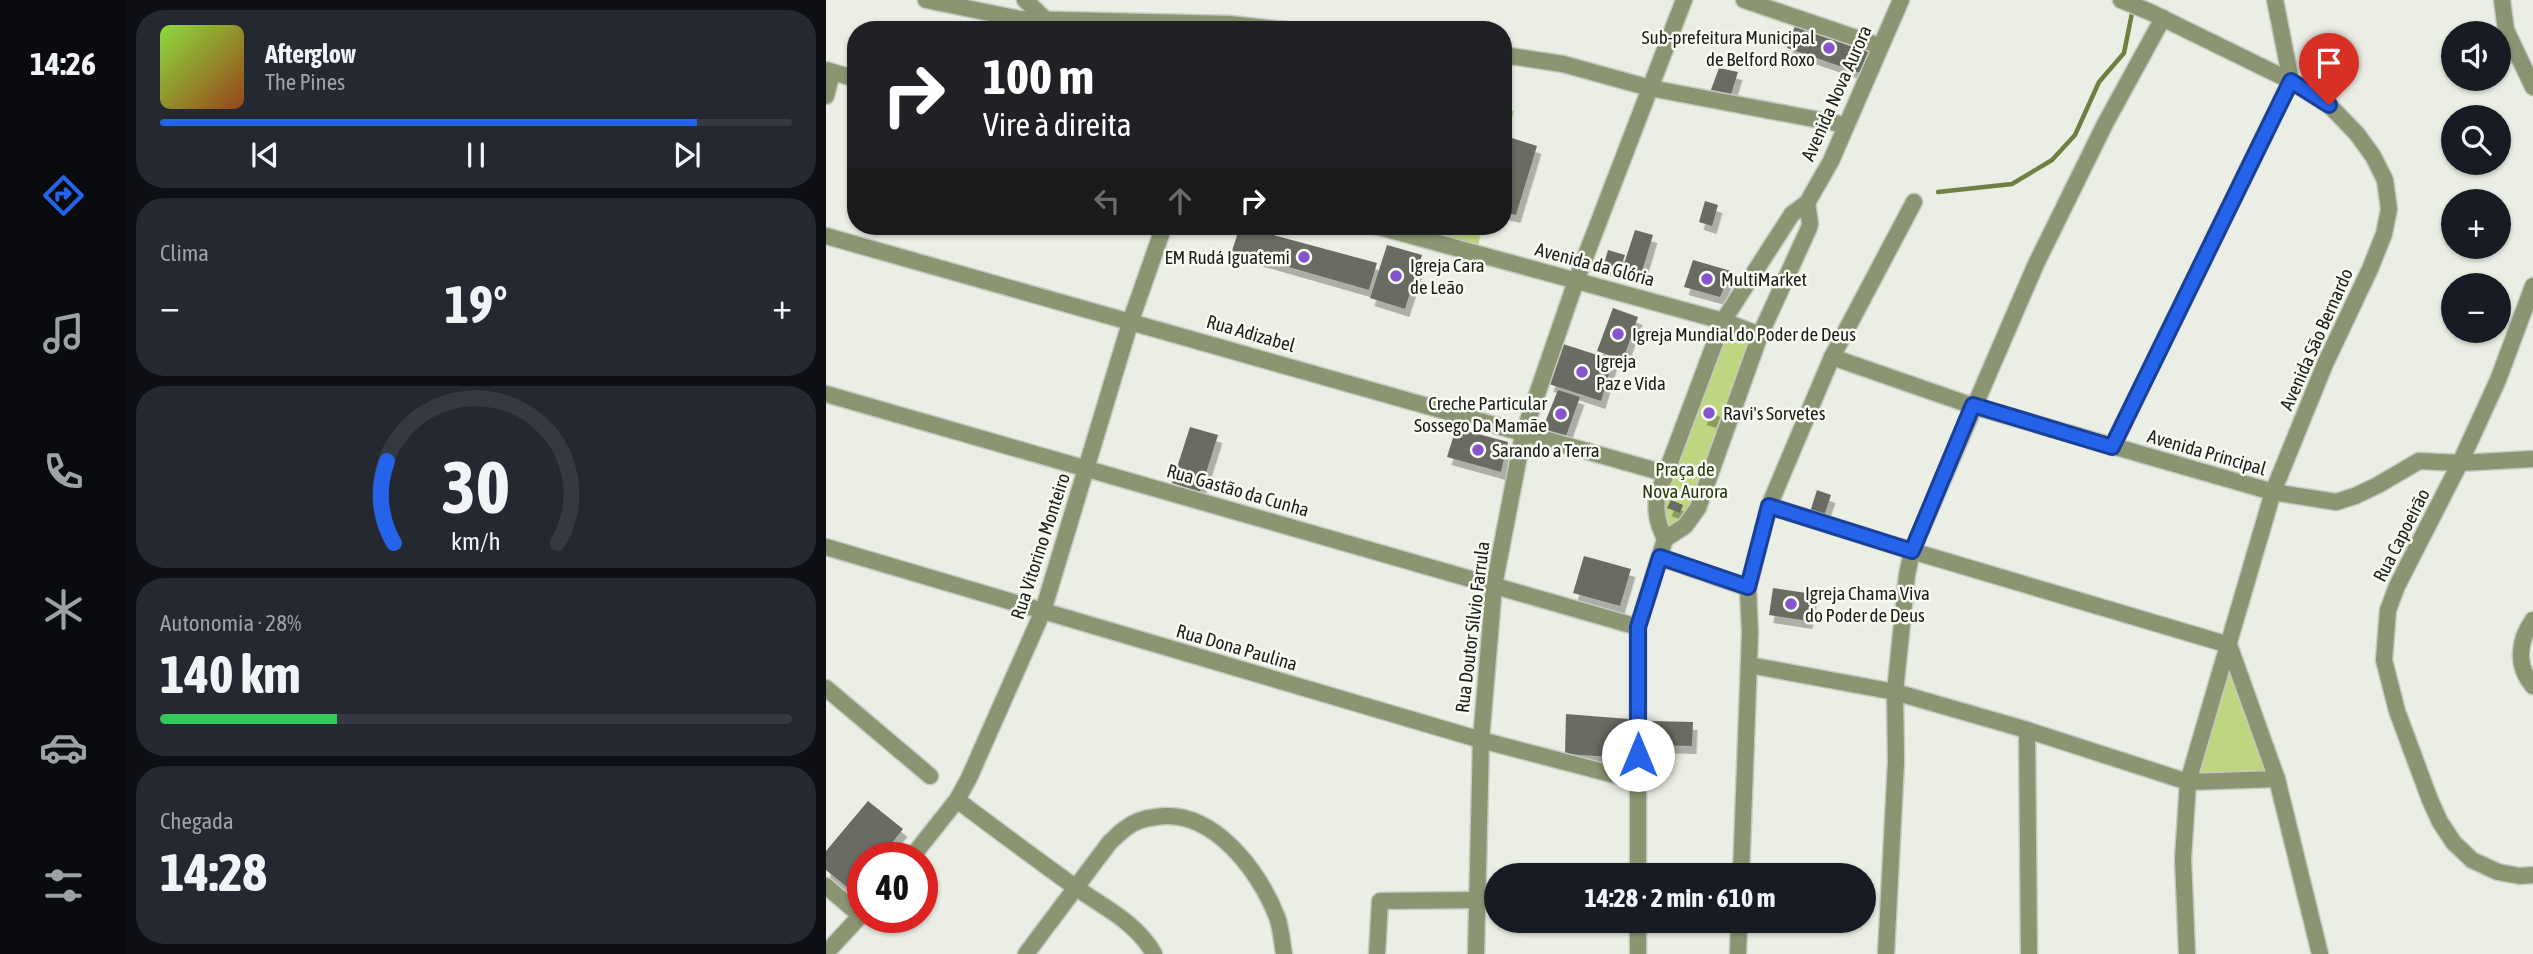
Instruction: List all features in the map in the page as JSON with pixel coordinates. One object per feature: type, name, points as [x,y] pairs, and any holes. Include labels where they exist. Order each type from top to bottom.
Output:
[{"type":"street","points":[[926,0],[993,15],[1091,21]]},
{"type":"street","points":[[1025,0],[1045,19]]},
{"type":"street","name":"Rua Doutor Sílvio Farrula","points":[[1476,954],[1481,740],[1494,586],[1523,435],[1576,281],[1684,0]]},
{"type":"street","points":[[1744,0],[1880,46]]},
{"type":"street","name":"Avenida Nova Aurora","points":[[1807,203],[1810,223],[1760,335],[1698,508],[1691,520],[1665,539],[1658,524],[1657,497],[1723,321],[1792,215],[1807,203],[1831,161],[1901,0]]},
{"type":"street","name":"Avenida São Bernardo","points":[[2121,0],[2291,81],[2329,105],[2357,134],[2373,156],[2385,180],[2389,209],[2380,246],[2325,364],[2273,492],[2188,782],[2183,859],[2187,954]]},
{"type":"street","points":[[2112,447],[2291,81],[2275,0]]},
{"type":"street","points":[[2502,0],[2506,30],[2533,87]]},
{"type":"street","points":[[1886,954],[1896,762],[1895,692],[1912,551],[2036,264],[2156,15]]},
{"type":"street","points":[[1512,56],[1563,64],[1650,88],[1846,125]]},
{"type":"street","points":[[826,96],[829,71],[847,76]]},
{"type":"street","points":[[1741,863],[1749,665],[1748,587],[1769,506],[1832,357],[1914,202]]},
{"type":"street","name":"Rua Vitorino Monteiro","points":[[924,842],[957,800],[992,731],[1043,611],[1132,320],[1161,235]]},
{"type":"street","name":"Avenida da Glória","points":[[1409,235],[1723,321],[1760,335]]},
{"type":"street","name":"Rua Adizabel","points":[[826,236],[1132,320],[1523,435],[1664,473]]},
{"type":"street","name":"Rua Capoeirão","points":[[2533,286],[2498,380],[2460,463],[2397,586],[2388,610],[2384,660],[2397,711],[2430,800],[2454,843],[2472,860],[2498,872],[2520,876],[2533,875]]},
{"type":"street","name":"Avenida Principal","points":[[1832,357],[1973,405],[2112,447],[2273,492],[2336,502],[2378,485],[2419,461],[2460,463],[2533,458]]},
{"type":"street","name":"Rua Gastão da Cunha","points":[[826,394],[1638,627]]},
{"type":"street","points":[[1769,506],[2230,645],[2277,779],[2320,954]]},
{"type":"street","points":[[1638,863],[1638,627],[1665,539]]},
{"type":"street","name":"Rua Dona Paulina","points":[[826,547],[1481,740],[1638,781]]},
{"type":"street","points":[[1660,557],[1748,587]]},
{"type":"street","points":[[2533,620],[2521,643],[2526,678],[2533,686]]},
{"type":"street","points":[[1749,665],[1895,692],[2027,730],[2188,782],[2277,779]]},
{"type":"street","points":[[826,688],[930,776]]},
{"type":"street","points":[[2027,730],[2029,954]]},
{"type":"street","points":[[957,800],[1077,889],[1130,924],[1154,954]]},
{"type":"street","points":[[1026,954],[1110,842],[1127,827],[1143,819],[1168,815],[1186,817],[1205,827],[1247,862],[1268,895],[1278,920],[1284,954]]},
{"type":"street","points":[[826,886],[847,902]]},
{"type":"street","points":[[1377,954],[1380,901],[1477,900]]},
{"type":"street","points":[[826,953],[847,930]]},
{"type":"street","points":[[1638,933],[1638,954]]},
{"type":"street","points":[[1738,954],[1739,933]]},
{"type":"green space","points":[[1441,235],[1481,235],[1478,245]]},
{"type":"green space","name":"Praça de Nova Aurora","points":[[1723,321],[1760,335],[1703,495],[1665,539],[1656,510]]},
{"type":"green space","points":[[2229,645],[2277,779],[2188,782]]},
{"type":"building","name":"Sub-prefeitura Municipal de Belford Roxo","points":[[1796,23],[1871,48],[1860,73],[1787,48]]},
{"type":"building","points":[[1719,68],[1738,72],[1730,98],[1709,95]]},
{"type":"building","points":[[1512,138],[1537,146],[1516,215],[1512,214]]},
{"type":"building","points":[[1705,201],[1718,205],[1712,226],[1699,222]]},
{"type":"building","points":[[1635,230],[1653,235],[1640,278],[1621,273]]},
{"type":"building","name":"EM Rudá Iguatemi","points":[[1237,235],[1273,235],[1377,263],[1369,290],[1232,251]]},
{"type":"building","name":"Igreja Cara de Leão","points":[[1387,245],[1422,255],[1405,309],[1370,298]]},
{"type":"building","points":[[1608,250],[1625,255],[1619,272],[1603,267]]},
{"type":"building","name":"MultiMarket","points":[[1693,260],[1731,271],[1720,297],[1684,287]]},
{"type":"building","name":"Igreja Mundial do Poder de Deus","points":[[1613,308],[1638,317],[1623,360],[1597,351]]},
{"type":"building","name":"Igreja Paz e Vida","points":[[1563,344],[1613,360],[1601,401],[1549,384]]},
{"type":"building","name":"Creche Particular Sossego Da Mamãe","points":[[1558,390],[1580,397],[1565,439],[1542,430]]},
{"type":"building","name":"Ravi's Sorvetes","points":[[1707,405],[1716,409],[1712,420],[1702,417]]},
{"type":"building","points":[[1190,427],[1218,435],[1200,492],[1172,483]]},
{"type":"building","name":"Sarando a Terra","points":[[1456,428],[1508,442],[1501,472],[1447,457]]},
{"type":"building","points":[[1817,490],[1831,495],[1824,516],[1810,512]]},
{"type":"building","points":[[1671,500],[1683,505],[1680,513],[1667,508]]},
{"type":"building","points":[[1584,556],[1631,569],[1620,606],[1573,593]]},
{"type":"building","name":"Igreja Chama Viva do Poder de Deus","points":[[1773,588],[1813,594],[1808,621],[1769,615]]},
{"type":"building","points":[[1566,714],[1629,719],[1627,758],[1565,754]]},
{"type":"building","points":[[1652,721],[1693,722],[1692,746],[1651,745]]},
{"type":"building","points":[[868,801],[903,829],[893,842],[847,842],[847,887],[826,870],[826,851]]},
{"type":"waterway","points":[[1938,192],[2012,184],[2052,160],[2075,135],[2099,82],[2124,53],[2133,8]]},
{"type":"place","name":"Sub-prefeitura Municipal de Belford Roxo","points":[[1829,48]]},
{"type":"place","name":"EM Rudá Iguatemi","points":[[1304,257]]},
{"type":"place","name":"Igreja Cara de Leão","points":[[1396,276]]},
{"type":"place","name":"MultiMarket","points":[[1707,279]]},
{"type":"place","name":"Igreja Mundial do Poder de Deus","points":[[1618,334]]},
{"type":"place","name":"Igreja Paz e Vida","points":[[1582,372]]},
{"type":"place","name":"Ravi's Sorvetes","points":[[1709,413]]},
{"type":"place","name":"Creche Particular Sossego Da Mamãe","points":[[1561,414]]},
{"type":"place","name":"Sarando a Terra","points":[[1478,450]]},
{"type":"place","name":"Igreja Chama Viva do Poder de Deus","points":[[1791,604]]},
{"type":"route","points":[[1638,755],[1638,627],[1660,557],[1748,587],[1769,506],[1912,551],[1973,405],[2112,447],[2291,81],[2329,105]]}]
